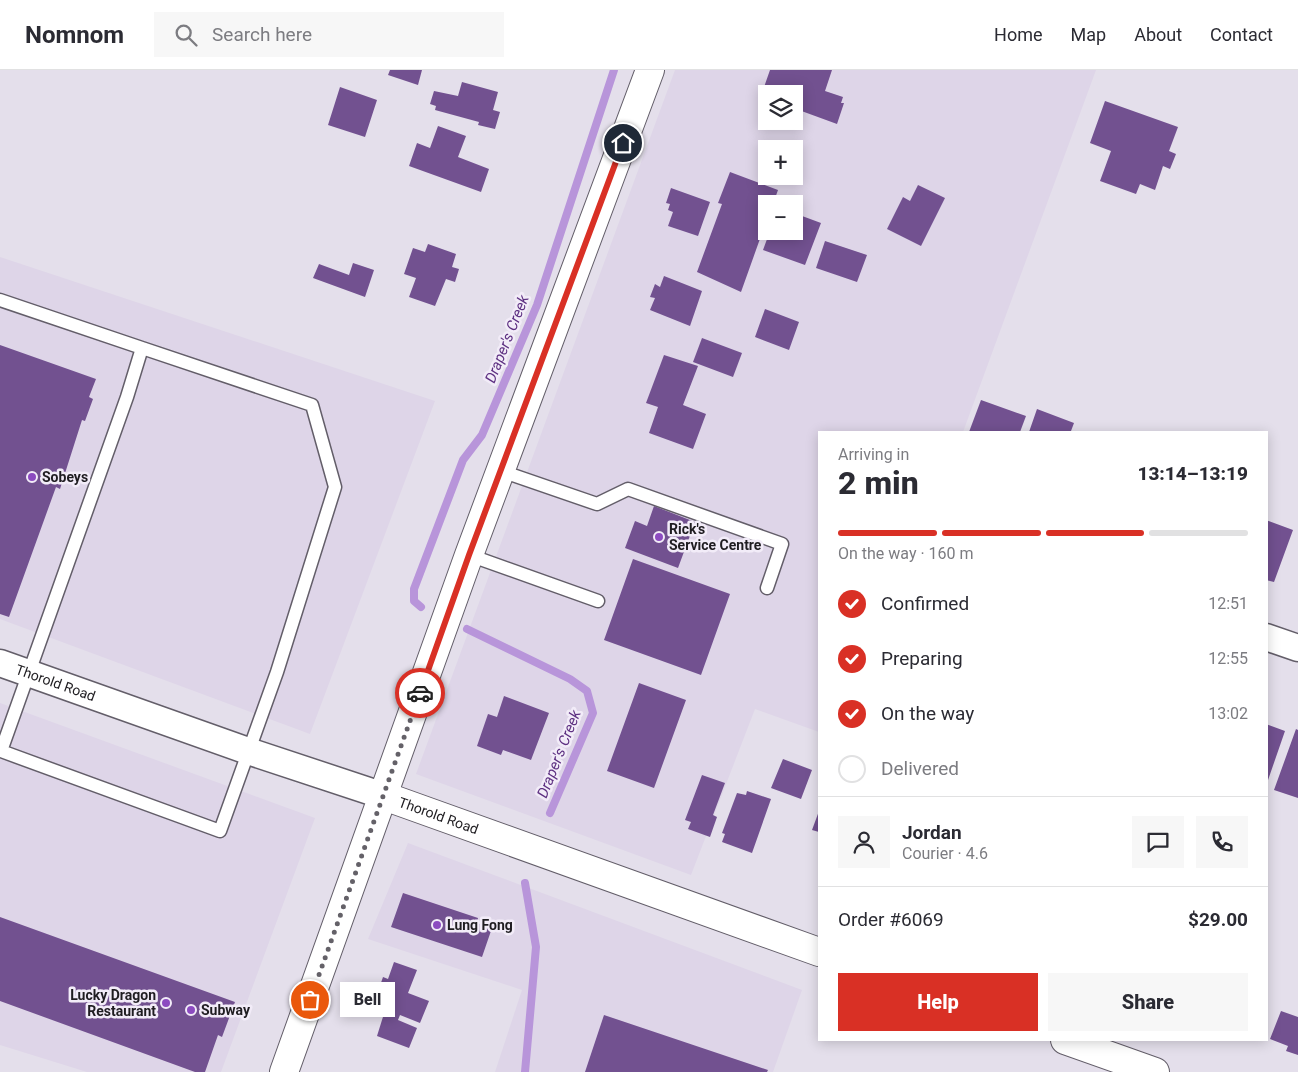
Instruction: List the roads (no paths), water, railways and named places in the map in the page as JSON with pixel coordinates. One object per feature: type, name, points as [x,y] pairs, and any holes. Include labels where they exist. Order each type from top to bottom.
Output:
[{"type":"main road","points":[[284,1072],[469,555],[650,70]]},
{"type":"main road","name":"Thorold Road","points":[[384,796],[818,952]]},
{"type":"main road","points":[[1068,1041],[1155,1072]]},
{"type":"street","points":[[1268,638],[1298,648]]},
{"type":"street","name":"Thorold Road","points":[[0,663],[248,751],[384,796]]},
{"type":"lane","points":[[0,300],[312,404],[335,487],[277,672],[220,831],[1,751],[127,397],[142,348]]},
{"type":"lane","points":[[500,471],[597,504],[628,489],[782,544],[767,588]]},
{"type":"lane","points":[[469,555],[598,601]]},
{"type":"waterway","name":"Draper's Creek","points":[[421,607],[414,601],[414,589],[463,460],[482,435],[537,305],[614,70]]},
{"type":"waterway","name":"Draper's Creek","points":[[467,629],[570,679],[587,691],[593,713],[550,813]]},
{"type":"waterway","name":"Draper's Creek","points":[[525,883],[536,947],[525,1072]]},
{"type":"place","name":"Sobeys","points":[[32,477]]},
{"type":"place","name":"Rick's Service Centre","points":[[659,537]]},
{"type":"place","name":"Lung Fong","points":[[437,925]]},
{"type":"place","name":"Bell","points":[[310,1000]]},
{"type":"place","name":"Lucky Dragon Restaurant","points":[[166,1003]]},
{"type":"place","name":"Subway","points":[[191,1010]]}]
